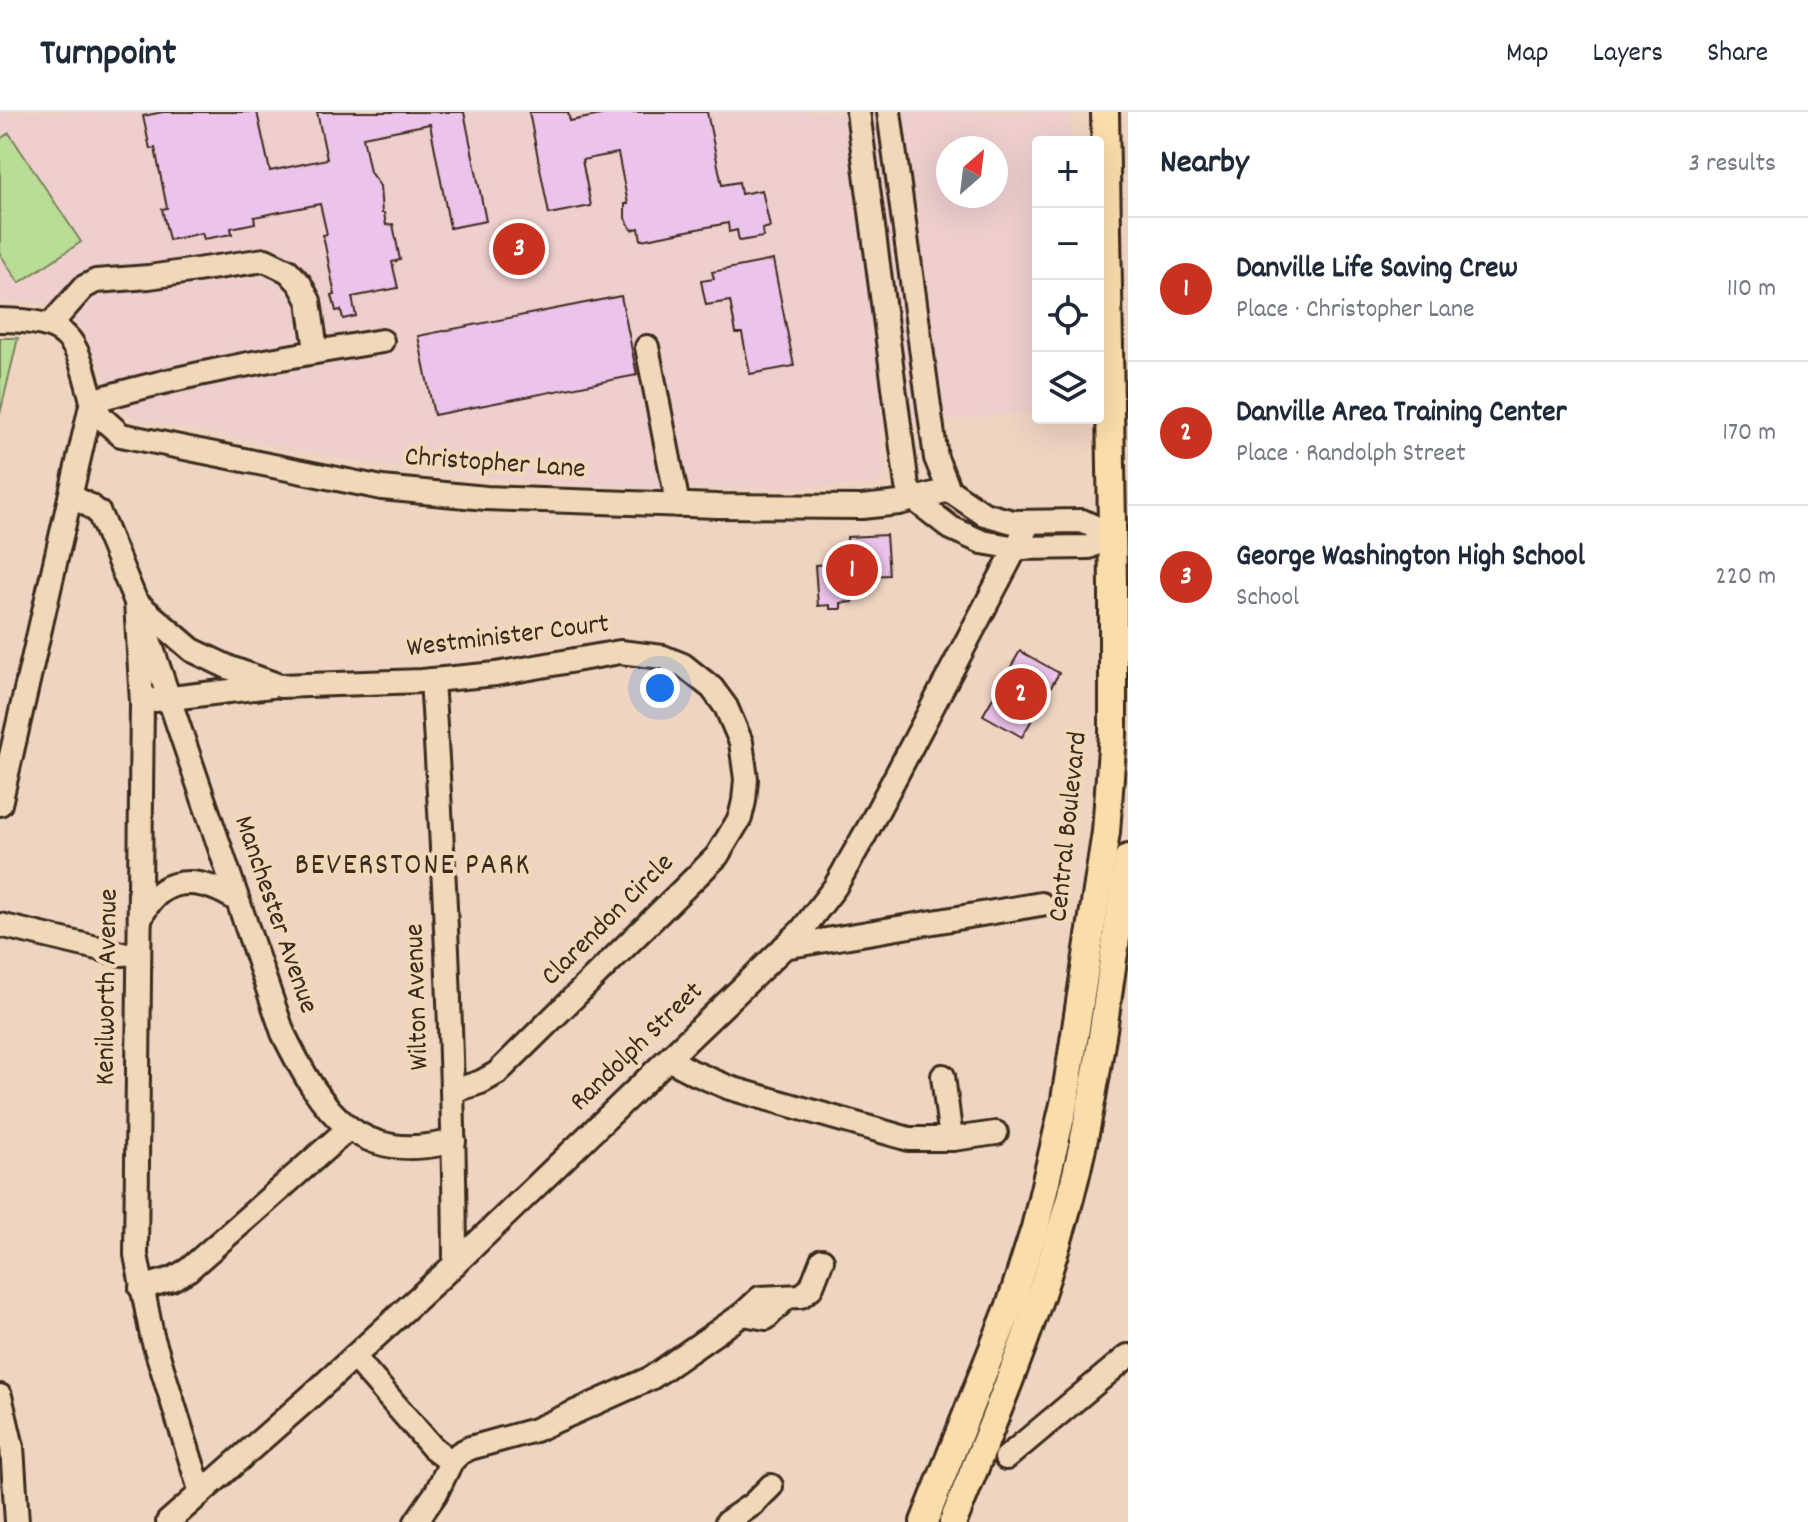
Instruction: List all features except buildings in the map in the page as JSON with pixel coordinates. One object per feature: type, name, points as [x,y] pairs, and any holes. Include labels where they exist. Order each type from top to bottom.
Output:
[{"type":"main road","name":"Central Boulevard","points":[[924,1522],[1011,1303],[1035,1228],[1065,1100],[1106,832],[1111,778],[1120,534],[1105,112]]},
{"type":"main road","name":"Central Boulevard","points":[[954,1522],[1045,1284],[1073,1185],[1109,992],[1128,858]]},
{"type":"main road","points":[[912,1522],[943,1454],[956,1441]]},
{"type":"street","points":[[858,112],[907,486],[914,499],[951,528],[982,542],[1017,548],[1089,547],[1120,534]]},
{"type":"street","points":[[889,112],[936,458],[949,490],[984,514],[1013,522],[1082,521],[1120,534]]},
{"type":"street","points":[[50,325],[84,287],[96,281],[149,277],[265,260],[288,271],[300,284],[309,301],[316,350]]},
{"type":"street","points":[[0,320],[34,321],[50,325],[67,336],[76,347],[92,401],[0,804]]},
{"type":"street","points":[[92,401],[145,386],[316,350],[382,341]]},
{"type":"street","points":[[647,347],[678,505]]},
{"type":"street","name":"Christopher Lane","points":[[92,401],[102,418],[121,435],[382,488],[486,498],[678,505],[862,507],[949,490]]},
{"type":"street","name":"Kenilworth Avenue","points":[[71,496],[99,513],[136,602],[142,703],[136,1255],[152,1336],[201,1493]]},
{"type":"street","name":"Randolph Street","points":[[168,1522],[455,1264],[812,919],[835,887],[1029,523]]},
{"type":"street","name":"Westminister Court","points":[[136,602],[192,650],[280,686]]},
{"type":"street","name":"Manchester Avenue","points":[[136,602],[283,1033],[314,1088],[349,1128],[362,1137],[398,1148],[454,1141]]},
{"type":"street","name":"Westminister Court","points":[[142,703],[280,686],[432,680],[496,674],[620,652],[663,657],[683,665],[712,688],[735,724],[742,750]]},
{"type":"street","name":"Wilton Avenue","points":[[432,680],[453,1091],[455,1264]]},
{"type":"street","name":"Clarendon Circle","points":[[453,1091],[497,1073],[717,856],[740,818],[746,779],[742,750]]},
{"type":"street","points":[[140,920],[158,893],[182,883],[206,884],[237,900]]},
{"type":"street","points":[[784,947],[1041,904]]},
{"type":"street","points":[[0,925],[122,954],[139,953]]},
{"type":"street","points":[[669,1059],[714,1082],[909,1139],[951,1139],[996,1133]]},
{"type":"street","points":[[943,1076],[951,1139]]},
{"type":"street","points":[[141,1288],[172,1279],[188,1270],[349,1128]]},
{"type":"street","points":[[416,1522],[436,1493],[451,1462],[470,1448],[501,1442],[535,1430],[651,1378],[743,1314],[766,1318],[786,1298],[801,1296],[811,1288],[822,1260]]},
{"type":"street","points":[[1006,1458],[1128,1356]]},
{"type":"street","points":[[354,1357],[432,1447],[451,1462]]},
{"type":"street","points":[[0,1396],[12,1447],[17,1522]]},
{"type":"street","points":[[727,1522],[753,1504],[771,1486]]},
{"type":"shaded area","points":[[0,112],[1070,112],[1071,136],[1032,136],[1032,412],[880,427],[885,474],[874,485],[707,489],[539,483],[371,464],[137,419],[119,405],[79,325],[59,305],[0,301]]},
{"type":"green space","points":[[9,133],[81,242],[19,283],[0,254],[0,139]]},
{"type":"green space","points":[[0,338],[18,338],[0,414]]},
{"type":"place","name":"George Washington High School","points":[[519,249]]},
{"type":"place","name":"Danville Life Saving Crew","points":[[852,570]]},
{"type":"place","name":"Danville Area Training Center","points":[[1021,694]]},
{"type":"district","name":"BEVERSTONE PARK","points":[[413,867]]}]
